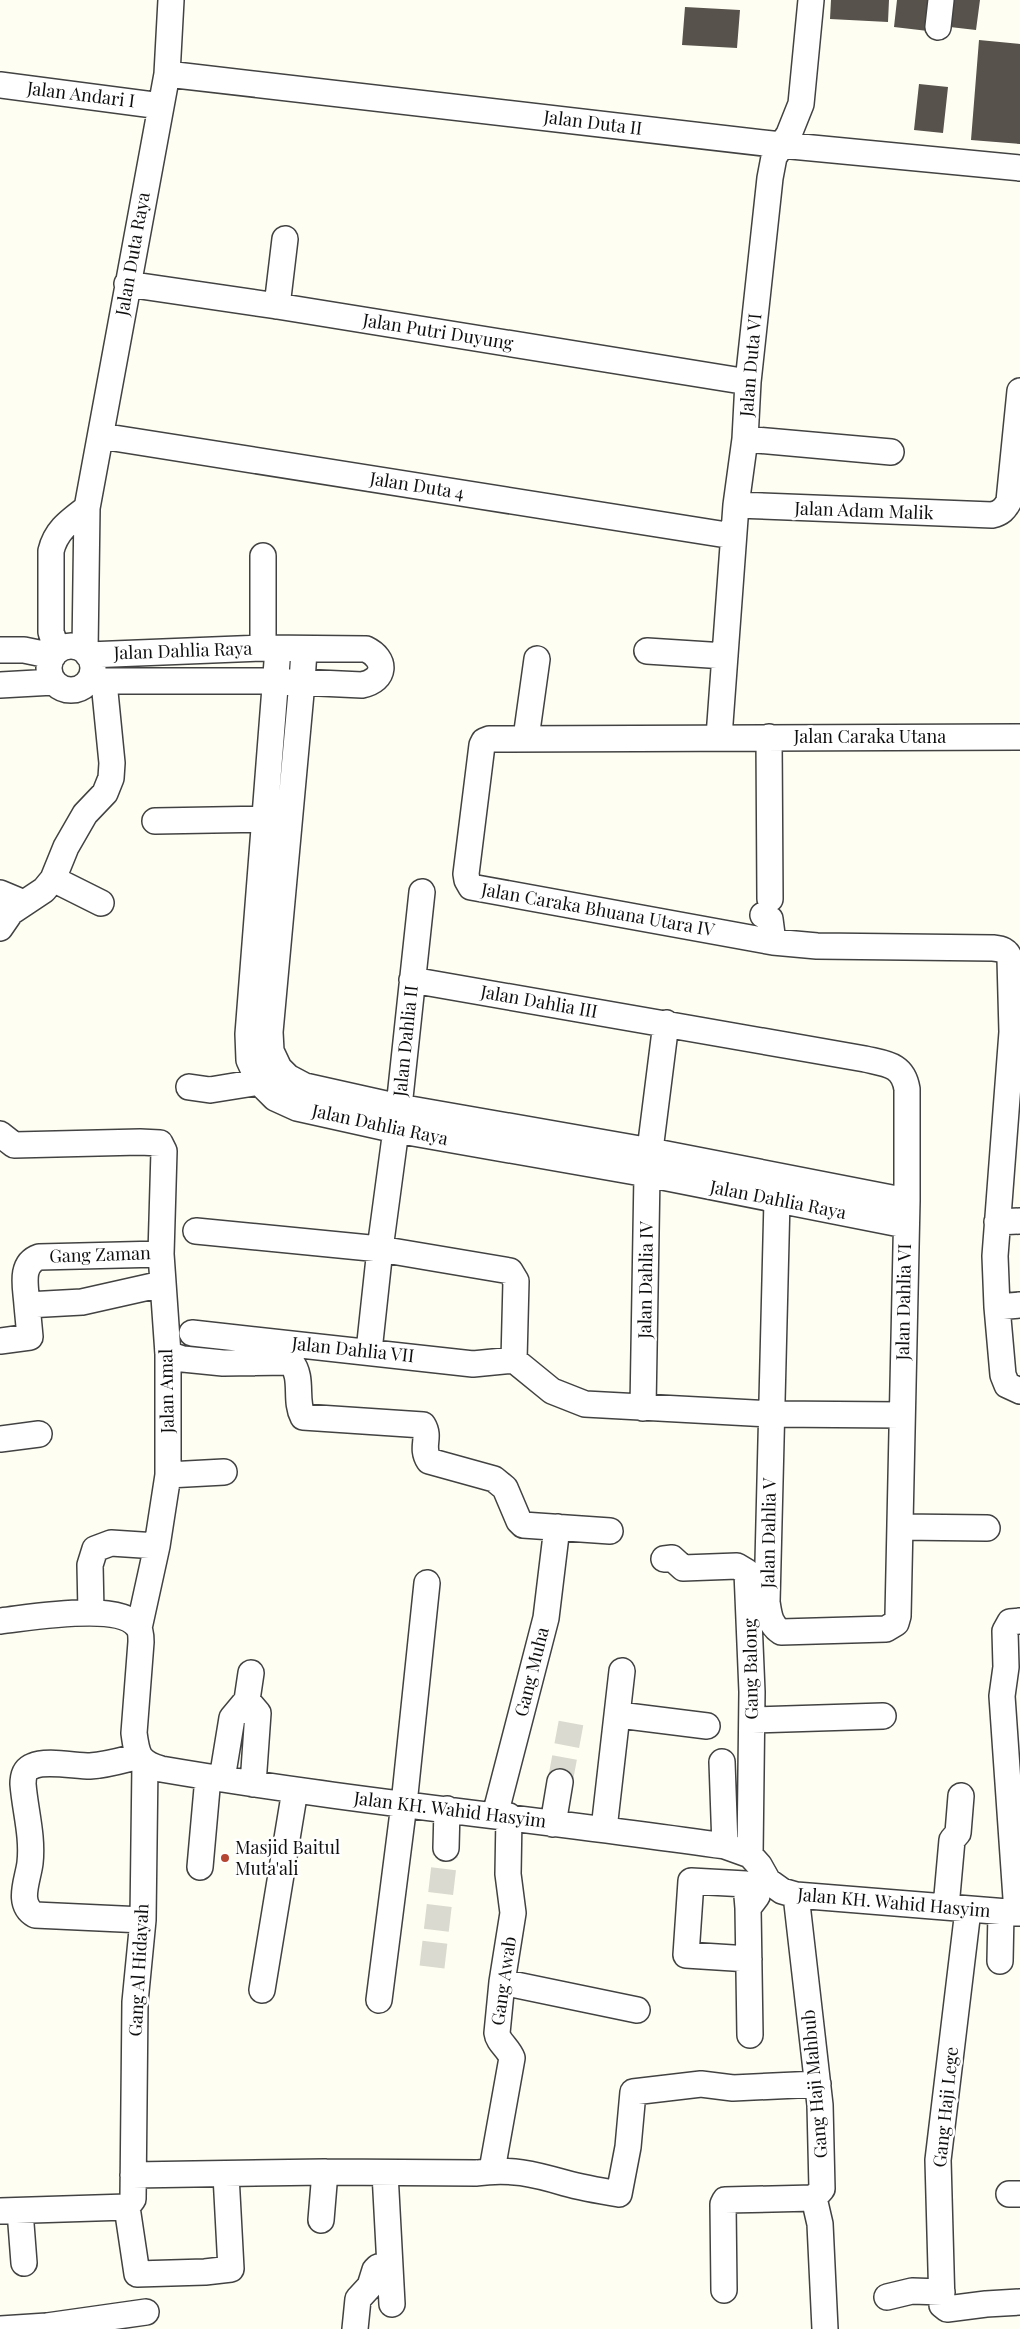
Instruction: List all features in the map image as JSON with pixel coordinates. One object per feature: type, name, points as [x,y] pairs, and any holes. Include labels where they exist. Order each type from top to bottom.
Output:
[{"type":"street","name":"Jalan Duta Raya","points":[[87,653],[87,508],[167,74],[171,0]]},
{"type":"street","name":"Jalan Duta VI","points":[[719,737],[733,536],[770,178],[774,157],[795,122],[801,104],[811,0]]},
{"type":"street","points":[[938,27],[941,0]]},
{"type":"street","name":"Jalan Duta II","points":[[167,74],[781,145],[1020,168]]},
{"type":"street","name":"Jalan Andari I","points":[[0,85],[161,106]]},
{"type":"street","points":[[277,306],[284,239]]},
{"type":"street","name":"Jalan Putri Duyung","points":[[127,284],[277,306],[748,382]]},
{"type":"street","name":"Jalan Adam Malik","points":[[736,506],[992,515],[1005,509],[1009,501],[1020,391]]},
{"type":"street","points":[[744,439],[891,452]]},
{"type":"street","name":"Jalan Duta 4","points":[[98,450],[733,536]]},
{"type":"street","points":[[55,654],[51,632],[51,551],[54,538],[60,530],[87,508]]},
{"type":"street","points":[[263,556],[270,649]]},
{"type":"street","points":[[0,928],[11,912],[44,890],[53,879],[66,847],[85,814],[105,793],[111,778],[112,763],[97,682],[87,653],[70,646],[55,654],[49,666],[54,682],[63,689],[75,690],[97,682]]},
{"type":"street","name":"Jalan Dahlia Raya","points":[[270,649],[276,681],[248,1034],[249,1060],[259,1082],[275,1098],[297,1108],[397,1119],[649,1163],[906,1213]]},
{"type":"street","name":"Jalan Dahlia Raya","points":[[87,653],[366,649],[376,654],[381,664],[379,676],[372,683],[362,684],[276,681],[97,682]]},
{"type":"street","points":[[0,650],[24,650],[55,654]]},
{"type":"street","name":"Jalan Dahlia Raya","points":[[304,650],[270,1032],[271,1051],[279,1068],[288,1077],[305,1086],[397,1119]]},
{"type":"street","points":[[647,651],[725,656]]},
{"type":"street","points":[[526,738],[537,659]]},
{"type":"street","points":[[0,685],[54,682]]},
{"type":"street","name":"Jalan Caraka Utana","points":[[719,737],[1020,736]]},
{"type":"street","name":"Jalan Caraka Bhuana Utara IV","points":[[719,737],[526,738],[488,739],[484,741],[466,874],[467,880],[472,887],[773,942],[817,946],[1002,949],[1008,953],[1010,959],[1012,1032],[1015,1051],[1009,1222],[995,1256],[1008,1306],[1003,1375],[1007,1386],[1020,1391]]},
{"type":"street","points":[[769,737],[766,907],[770,919],[773,942]]},
{"type":"street","points":[[155,822],[265,819]]},
{"type":"street","points":[[53,879],[101,903]]},
{"type":"street","name":"Jalan Dahlia II","points":[[369,1351],[422,892]]},
{"type":"street","points":[[0,893],[24,903]]},
{"type":"street","name":"Jalan Dahlia III","points":[[412,980],[666,1023],[874,1061],[898,1069],[905,1078]]},
{"type":"street","points":[[649,1163],[666,1023]]},
{"type":"street","name":"Jalan Dahlia VI","points":[[886,1629],[896,1623],[898,1616],[906,1213],[905,1078]]},
{"type":"street","points":[[189,1087],[210,1090],[259,1082]]},
{"type":"street","name":"Jalan Amal","points":[[1,1142],[26,1146],[152,1142],[160,1143],[164,1151],[161,1254],[168,1354],[168,1475],[157,1546],[139,1628]]},
{"type":"street","name":"Jalan Dahlia Raya","points":[[649,1163],[777,1200],[906,1213]]},
{"type":"street","name":"Jalan Dahlia IV","points":[[644,1408],[649,1163]]},
{"type":"street","name":"Jalan Dahlia V","points":[[777,1200],[767,1602],[769,1617],[774,1628],[782,1632],[886,1629]]},
{"type":"street","points":[[196,1231],[380,1249],[510,1271],[516,1282],[514,1360],[539,1382],[563,1396],[585,1404],[771,1414],[901,1415]]},
{"type":"street","name":"Gang Zaman","points":[[27,1306],[26,1271],[28,1263],[39,1257],[161,1254]]},
{"type":"street","points":[[0,1341],[30,1337],[27,1306],[82,1302],[162,1284]]},
{"type":"street","name":"Jalan Dahlia VII","points":[[192,1333],[369,1351],[473,1364],[514,1360]]},
{"type":"street","points":[[168,1354],[183,1359],[224,1363],[291,1362],[298,1375],[299,1407],[303,1417],[423,1425],[427,1433],[424,1449],[429,1461],[494,1480],[505,1488],[519,1521],[523,1525],[610,1531]]},
{"type":"street","points":[[0,1439],[39,1434]]},
{"type":"street","points":[[168,1475],[224,1472]]},
{"type":"street","name":"Gang Muha","points":[[502,1816],[546,1618],[557,1527]]},
{"type":"street","points":[[900,1527],[987,1528]]},
{"type":"street","points":[[91,1612],[90,1565],[95,1549],[101,1545],[111,1543],[157,1546]]},
{"type":"street","name":"Gang Balong","points":[[664,1559],[672,1558],[683,1568],[737,1566],[747,1572],[752,1720],[750,1855]]},
{"type":"street","points":[[378,2000],[404,1804],[427,1583]]},
{"type":"street","points":[[0,1621],[91,1612],[118,1615],[139,1628],[141,1660],[134,1733],[142,1760],[91,1766],[36,1764],[28,1768],[23,1775],[29,1819],[30,1862],[25,1893],[25,1904],[29,1912],[35,1915],[143,1920]]},
{"type":"street","points":[[1000,1961],[1013,1913],[1002,1696],[1005,1677],[1006,1625],[1014,1620],[1020,1621]]},
{"type":"street","points":[[604,1829],[622,1671]]},
{"type":"street","points":[[200,1867],[207,1807],[232,1718],[247,1700],[251,1673]]},
{"type":"street","points":[[247,1700],[258,1713],[253,1784]]},
{"type":"street","points":[[618,1715],[707,1726]]},
{"type":"street","points":[[752,1720],[883,1716]]},
{"type":"street","name":"Jalan KH. Wahid Hasyim","points":[[142,1760],[215,1778],[253,1784],[725,1846],[750,1855],[768,1881],[782,1891],[796,1895],[1013,1913]]},
{"type":"street","name":"Gang Al Hidayah","points":[[142,1760],[143,1920],[135,2002],[133,2199],[128,2207],[137,2274],[205,2272],[231,2269],[226,2175]]},
{"type":"street","points":[[722,1762],[725,1846]]},
{"type":"street","points":[[553,1824],[560,1782]]},
{"type":"street","points":[[262,1990],[295,1790]]},
{"type":"street","name":"Gang Haji Lege","points":[[942,2299],[938,2160],[957,1909],[952,1840],[958,1833],[961,1796]]},
{"type":"street","points":[[446,1848],[447,1809]]},
{"type":"street","name":"Gang Awab","points":[[492,2170],[512,2058],[510,2052],[497,2038],[496,2033],[513,1914],[502,1816]]},
{"type":"street","points":[[693,1842],[686,1955],[749,1959]]},
{"type":"street","points":[[691,1881],[746,1884],[750,2035]]},
{"type":"street","points":[[748,1908],[768,1881]]},
{"type":"street","name":"Gang Haji Mahbub","points":[[796,1895],[820,2105],[822,2189],[814,2198]]},
{"type":"street","points":[[502,1982],[637,2010]]},
{"type":"street","points":[[133,2175],[325,2172],[477,2173],[492,2170],[545,2176],[566,2183],[619,2194],[628,2147],[633,2092],[701,2084],[733,2088],[818,2084]]},
{"type":"street","points":[[321,2220],[325,2172]]},
{"type":"street","points":[[385,2173],[392,2304]]},
{"type":"street","points":[[724,2290],[723,2204],[725,2200],[814,2198],[820,2224],[826,2329]]},
{"type":"street","points":[[24,2263],[10,2211],[128,2207]]},
{"type":"street","points":[[355,2329],[358,2299],[370,2286],[375,2270],[378,2267],[389,2264]]},
{"type":"street","points":[[886,2296],[912,2291],[942,2299],[947,2309],[1020,2302]]},
{"type":"street","points":[[0,2329],[47,2326],[146,2312]]},
{"type":"building","points":[[831,0],[889,0],[888,22],[830,19]]},
{"type":"building","points":[[897,0],[932,0],[928,31],[894,27]]},
{"type":"building","points":[[953,0],[980,0],[976,30],[950,27]]},
{"type":"building","points":[[685,7],[740,10],[737,48],[682,45]]},
{"type":"building","points":[[979,40],[1020,44],[1020,144],[971,140]]},
{"type":"building","points":[[919,84],[948,87],[943,133],[914,130]]},
{"type":"tunnel","points":[[560,1782],[571,1723]]},
{"type":"tunnel","points":[[432,1967],[446,1848]]},
{"type":"place","name":"Masjid Baitul Muta'ali","points":[[225,1858]]}]
